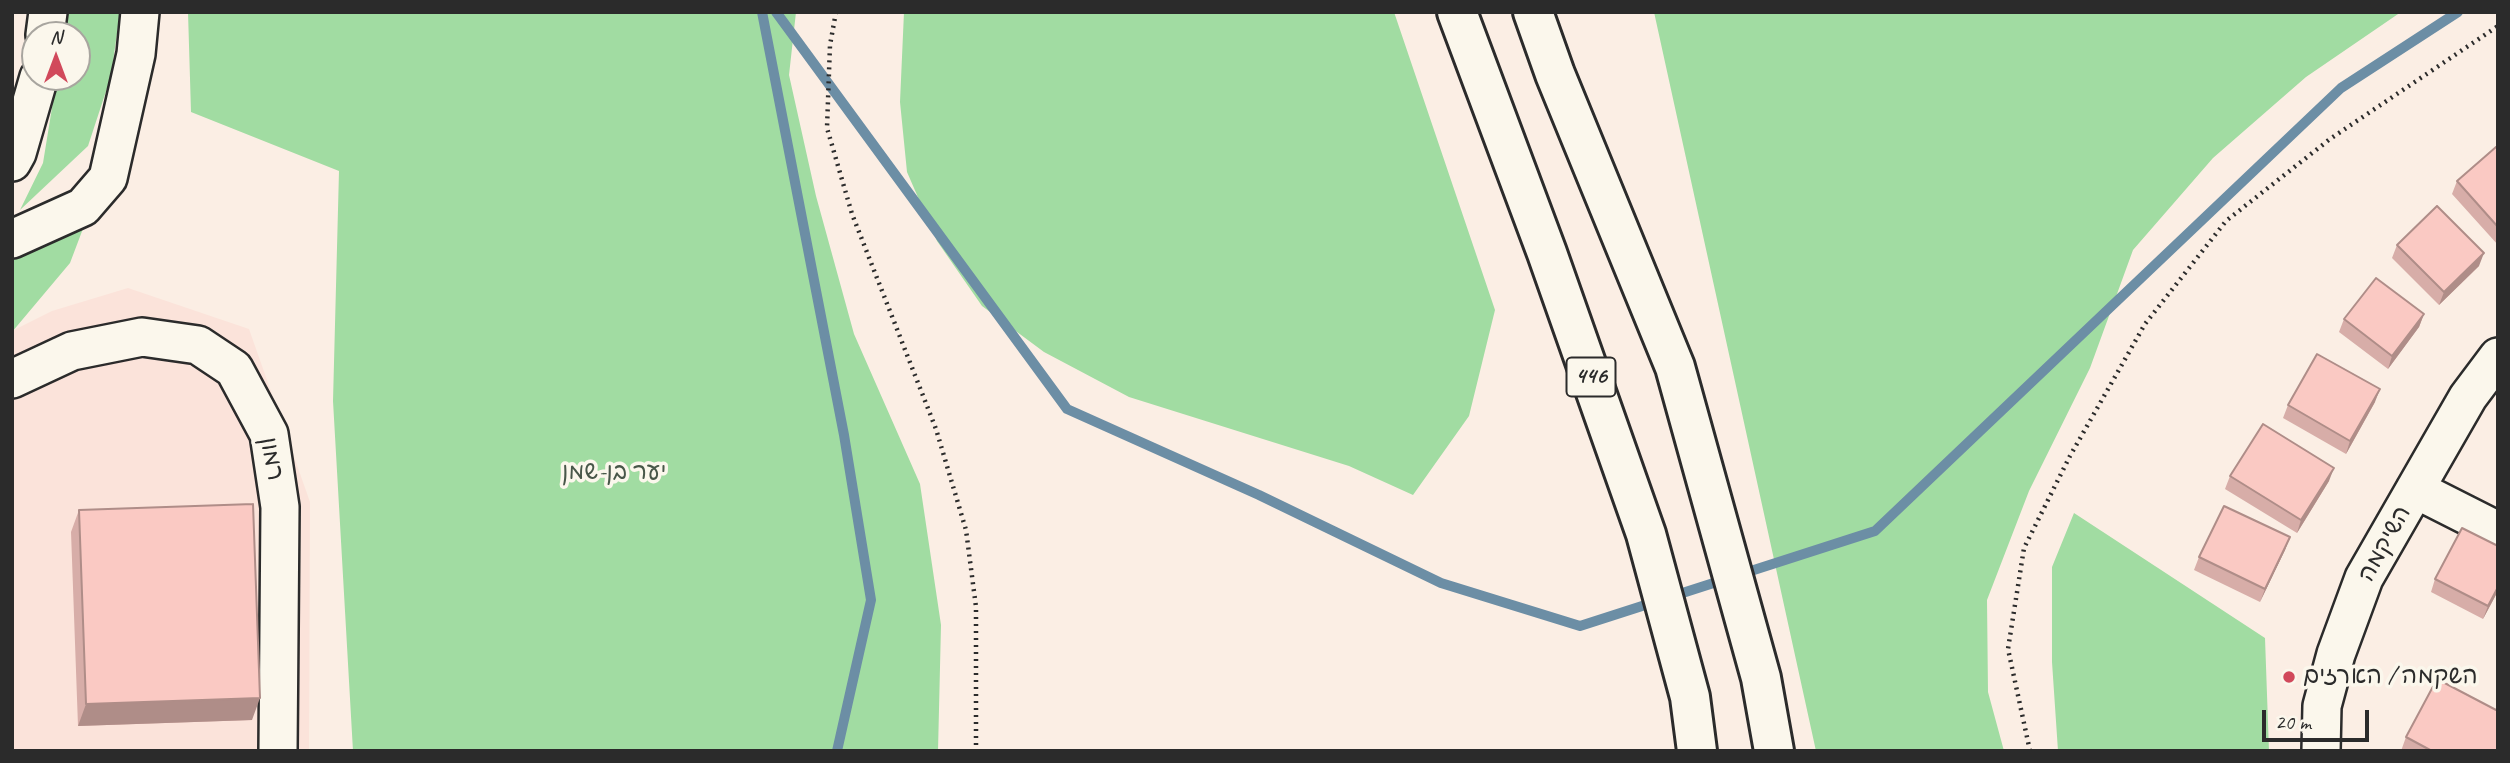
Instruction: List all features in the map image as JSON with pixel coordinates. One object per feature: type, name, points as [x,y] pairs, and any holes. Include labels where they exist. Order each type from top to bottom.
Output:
[{"type":"main road","name":"446","points":[[1457,12],[1547,253],[1646,534],[1690,697],[1697,751]]},
{"type":"main road","points":[[1533,12],[1555,74],[1675,367],[1761,678],[1774,751]]},
{"type":"street","points":[[12,239],[83,207],[108,178],[136,54],[140,12]]},
{"type":"street","points":[[12,162],[18,153],[35,91]]},
{"type":"street","name":"רמון","points":[[12,379],[72,351],[142,337],[198,345],[234,369],[269,434],[280,507],[278,751]]},
{"type":"street","name":"השיקמה","points":[[2321,751],[2322,706],[2336,654],[2364,578],[2468,397],[2498,357]]},
{"type":"street","points":[[2415,489],[2498,531]]},
{"type":"path","points":[[836,12],[830,45],[827,128],[852,214],[936,429],[966,530],[976,607],[976,751]]},
{"type":"path","points":[[2030,751],[2008,649],[2024,548],[2070,456],[2145,324],[2226,221],[2330,139],[2498,26]]},
{"type":"shaded area","points":[[128,288],[249,329],[310,502],[309,751],[12,751],[12,331],[52,311]]},
{"type":"green space","points":[[67,12],[120,12],[111,76],[88,146],[20,210],[43,163],[55,91],[91,91],[91,21],[66,21]]},
{"type":"green space","name":"יער בן-שמן","points":[[188,12],[796,12],[789,75],[816,196],[854,334],[920,484],[941,625],[938,751],[353,751],[333,401],[339,171],[191,112]]},
{"type":"green space","points":[[904,12],[1394,12],[1495,310],[1469,416],[1413,495],[1349,466],[1129,397],[1044,352],[982,306],[937,241],[907,172],[900,102]]},
{"type":"green space","points":[[1654,12],[2401,12],[2306,77],[2213,158],[2133,250],[2090,368],[2029,491],[1987,600],[1988,692],[2004,751],[1816,751]]},
{"type":"green space","points":[[84,226],[70,263],[12,332],[12,258]]},
{"type":"green space","points":[[2074,513],[2265,638],[2269,751],[2058,751],[2052,662],[2052,567]]},
{"type":"building","points":[[2496,147],[2498,149],[2498,227],[2457,181]]},
{"type":"building","points":[[2437,206],[2484,253],[2444,292],[2397,245]]},
{"type":"building","points":[[2376,278],[2424,314],[2392,356],[2344,319]]},
{"type":"building","points":[[2317,354],[2380,389],[2350,441],[2288,405]]},
{"type":"building","points":[[2263,424],[2334,468],[2301,520],[2230,476]]},
{"type":"building","points":[[253,504],[260,698],[86,704],[79,510]]},
{"type":"building","points":[[2224,506],[2290,537],[2265,589],[2199,557]]},
{"type":"building","points":[[2462,528],[2498,546],[2498,587],[2488,606],[2435,579]]},
{"type":"building","points":[[2437,679],[2498,711],[2498,751],[2432,751],[2406,737]]},
{"type":"waterway","points":[[762,12],[844,435],[871,600],[837,751]]},
{"type":"waterway","points":[[776,12],[1067,409],[1259,495],[1441,583],[1580,626],[1875,531],[2341,88],[2458,12]]},
{"type":"place","name":"השקמה / הארזים","points":[[2289,677]]}]
